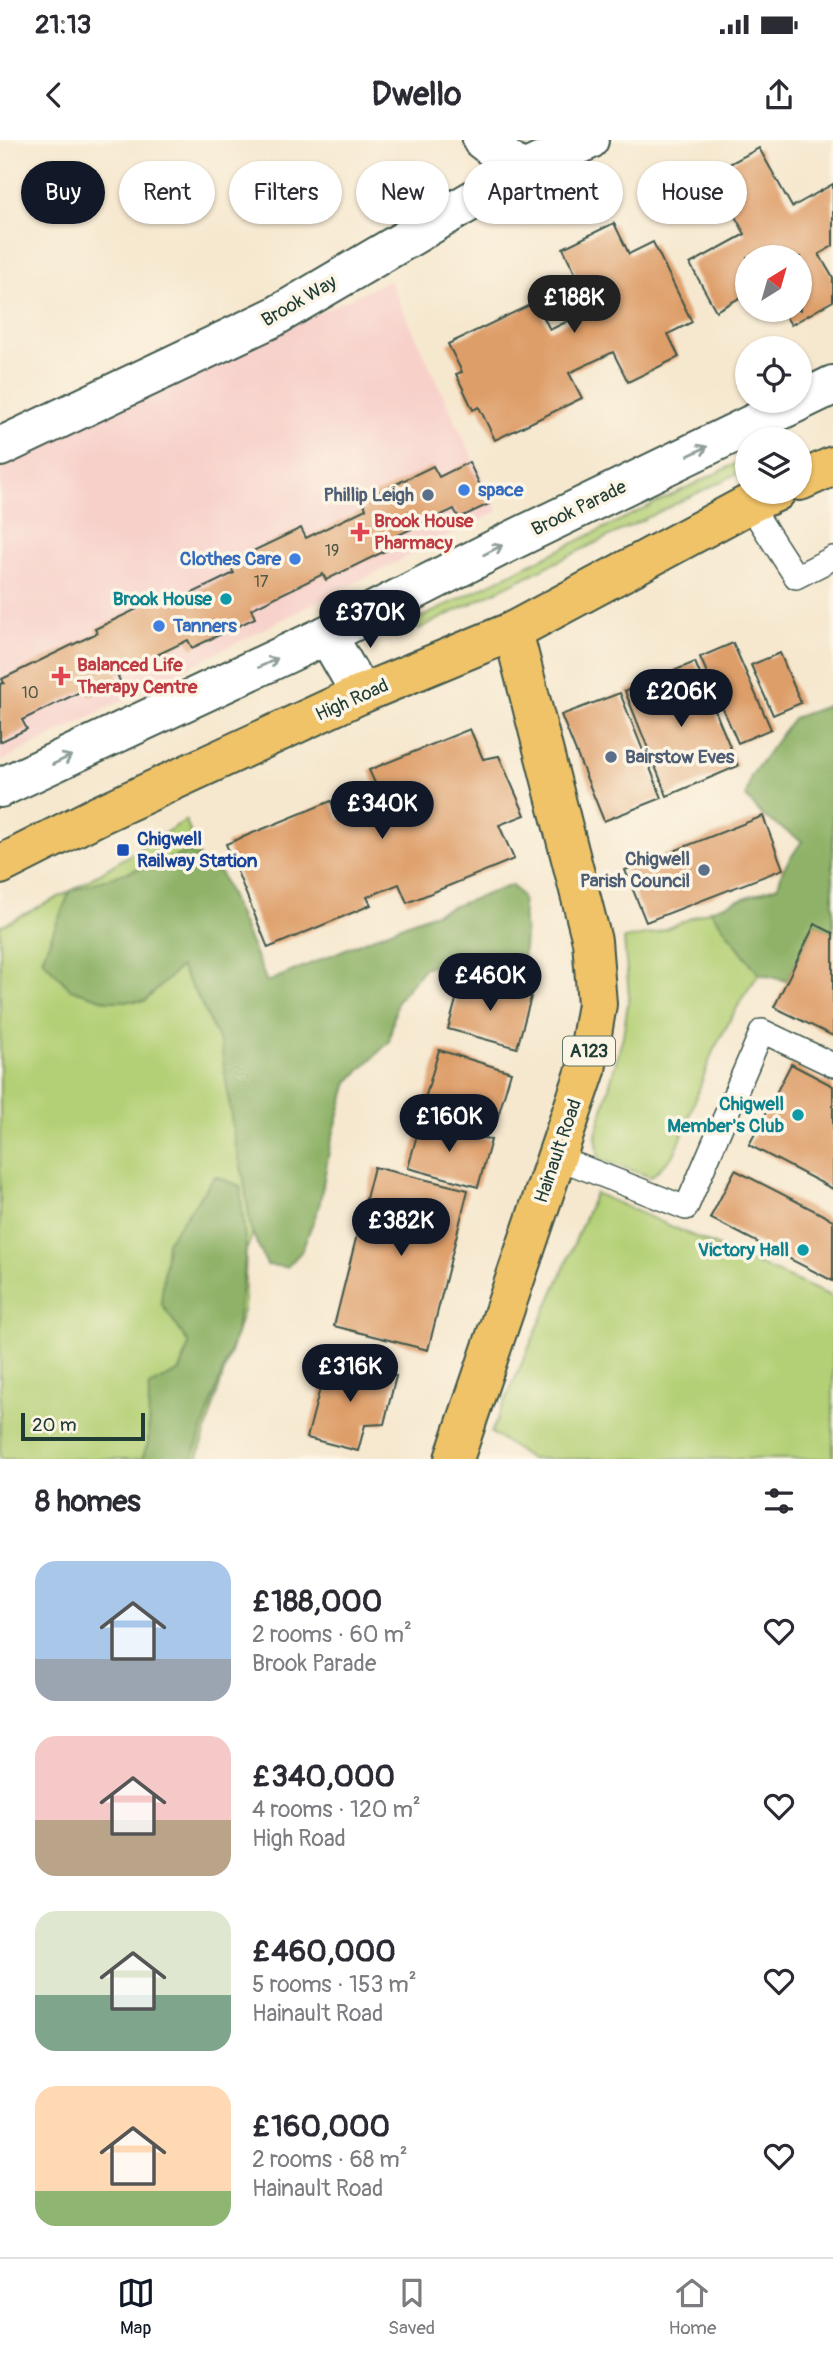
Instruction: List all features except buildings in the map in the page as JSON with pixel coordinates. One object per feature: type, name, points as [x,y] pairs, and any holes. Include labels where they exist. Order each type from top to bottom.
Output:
[{"type":"main road","points":[[812,476],[833,466]]},
{"type":"main road","name":"High Road","points":[[0,865],[99,815],[361,695],[513,631],[752,504]]},
{"type":"main road","name":"Hainault Road","points":[[454,1459],[586,1070],[597,1004],[592,941],[513,631]]},
{"type":"street","points":[[482,140],[509,161]]},
{"type":"street","name":"Brook Way","points":[[544,161],[589,140]]},
{"type":"street","name":"Brook Way","points":[[0,447],[274,317],[463,206]]},
{"type":"street","name":"Brook Parade","points":[[0,788],[327,635],[833,385]]},
{"type":"street","points":[[327,635],[361,695]]},
{"type":"lane","points":[[766,504],[796,577],[833,558]]},
{"type":"lane","points":[[556,1157],[686,1208],[762,1031],[833,1065]]},
{"type":"shaded area","points":[[389,280],[498,511],[0,762],[0,462]]},
{"type":"green space","points":[[735,464],[735,475],[419,629],[408,624]]},
{"type":"green space","points":[[833,704],[833,933],[815,924],[787,981],[759,974],[710,910],[778,886],[783,869],[802,841],[763,816],[746,797],[751,776],[793,718]]},
{"type":"green space","points":[[186,820],[256,1019],[306,1098],[246,1251],[244,1308],[197,1459],[0,1459],[0,926],[71,891]]},
{"type":"green space","points":[[189,852],[221,874],[267,982],[408,923],[512,885],[522,897],[525,936],[522,972],[465,966],[425,967],[397,1001],[389,1042],[348,1082],[330,1146],[319,1207],[301,1252],[287,1267],[267,1265],[251,1230],[221,1046],[180,967],[145,1001],[108,1001],[70,989],[42,959],[70,891]]},
{"type":"green space","points":[[710,910],[759,974],[713,1051],[673,1156],[651,1177],[599,1159],[596,1135],[623,1036],[629,996],[624,939],[656,933]]},
{"type":"green space","points":[[215,1176],[240,1186],[246,1251],[236,1333],[192,1459],[142,1459],[148,1443],[149,1386],[180,1371],[189,1344],[161,1303],[167,1242]]},
{"type":"green space","points":[[595,1193],[833,1297],[833,1459],[531,1459],[491,1433]]},
{"type":"place","name":"space","points":[[464,490]]},
{"type":"place","name":"Phillip Leigh","points":[[428,495]]},
{"type":"place","name":"Brook House Pharmacy","points":[[360,532]]},
{"type":"place","name":"Clothes Care","points":[[295,559]]},
{"type":"place","name":"Brook House","points":[[226,599]]},
{"type":"place","name":"Tanners","points":[[159,626]]},
{"type":"place","name":"Balanced Life Therapy Centre","points":[[61,676]]},
{"type":"place","name":"Bairstow Eves","points":[[611,757]]},
{"type":"place","name":"Chigwell Railway Station","points":[[123,850]]},
{"type":"place","name":"Chigwell Parish Council","points":[[704,870]]},
{"type":"place","name":"Chigwell Member's Club","points":[[798,1115]]},
{"type":"place","name":"Victory Hall","points":[[803,1250]]}]
